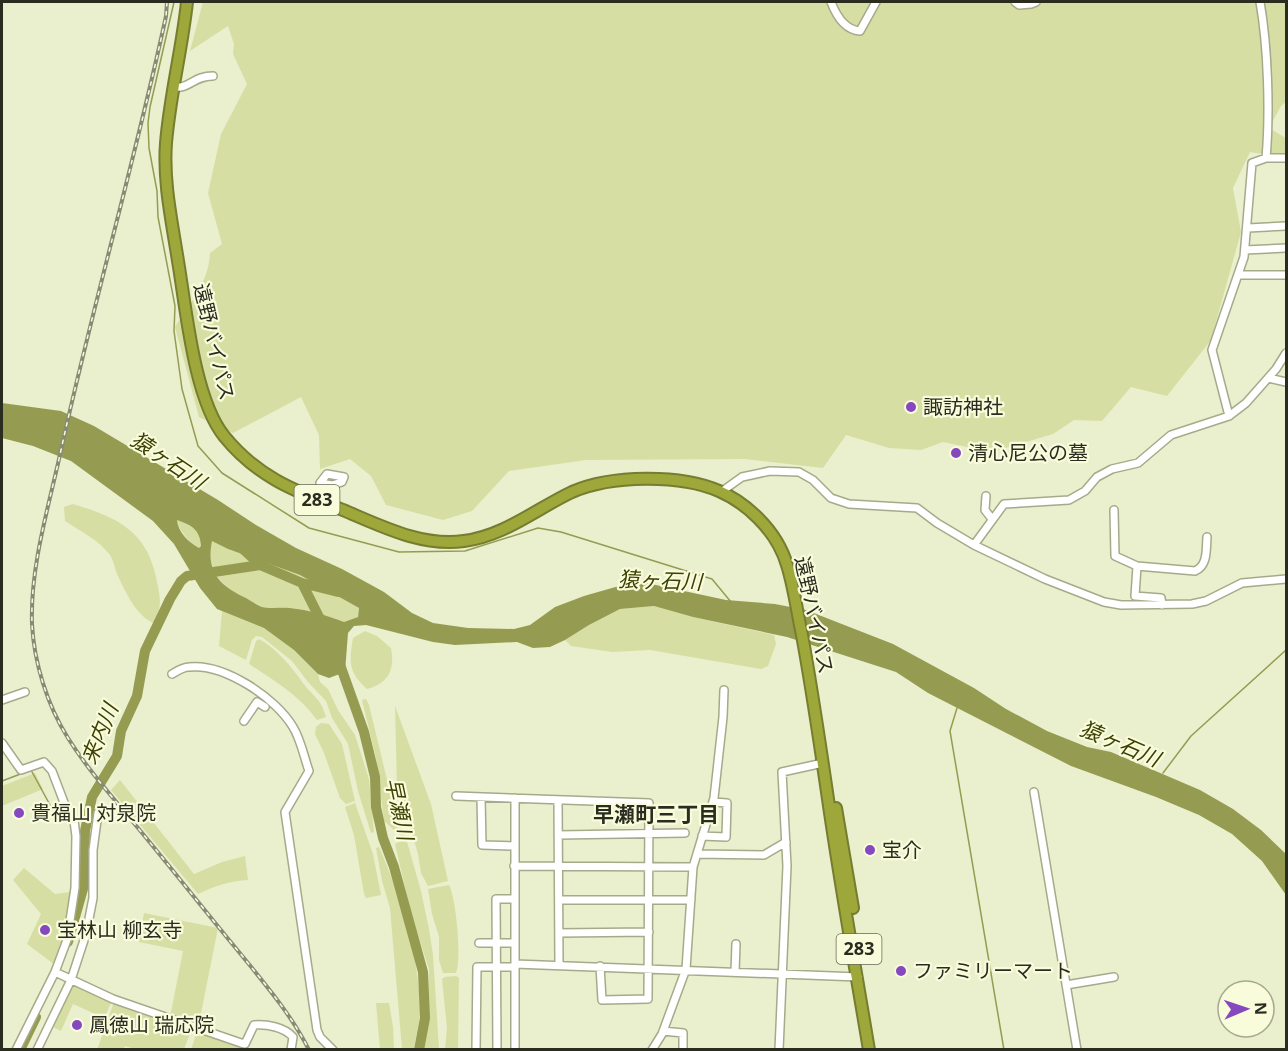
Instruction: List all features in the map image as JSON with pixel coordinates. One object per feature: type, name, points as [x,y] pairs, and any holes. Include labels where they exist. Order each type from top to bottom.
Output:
[{"type":"highway","name":"遠野バイパス","points":[[188,2],[166,146],[168,189],[189,332],[204,399],[222,434],[251,464],[282,486],[392,530],[418,538],[446,542],[491,536],[587,486],[616,481],[659,479],[693,483],[721,492],[761,520],[781,548],[788,566],[840,826],[876,1050]]},
{"type":"highway","name":"遠野バイパス","points":[[816,713],[835,850],[869,1050]]},
{"type":"street","points":[[831,2],[843,23],[853,30],[860,31],[876,2]]},
{"type":"street","points":[[1015,2],[1019,5],[1035,2]]},
{"type":"street","points":[[1260,2],[1266,86],[1266,158]]},
{"type":"street","points":[[174,87],[183,88],[202,76],[213,76]]},
{"type":"street","points":[[1228,416],[1212,350],[1245,250],[1252,163],[1266,158],[1287,158]]},
{"type":"street","points":[[1248,228],[1287,226]]},
{"type":"street","points":[[1245,250],[1287,248]]},
{"type":"street","points":[[1238,275],[1287,275]]},
{"type":"street","points":[[974,545],[1004,504],[1068,500],[1085,491],[1097,477],[1112,469],[1138,463],[1171,435],[1228,416],[1245,403],[1287,353]]},
{"type":"street","points":[[1268,378],[1287,382]]},
{"type":"street","points":[[721,492],[742,477],[770,471],[800,472],[813,480],[831,498],[849,504],[917,508],[937,524],[974,545],[1045,579],[1104,602],[1121,605],[1192,604],[1206,601],[1242,583],[1287,579]]},
{"type":"street","points":[[326,504],[332,485]]},
{"type":"street","points":[[986,496],[985,510],[992,519]]},
{"type":"street","points":[[1114,510],[1114,556],[1137,566],[1195,571],[1200,569],[1204,562],[1207,537]]},
{"type":"street","points":[[1137,566],[1135,596],[1161,598],[1162,605]]},
{"type":"street","points":[[172,674],[186,667],[195,667],[230,675],[274,704],[294,729],[309,771],[285,812],[317,1030],[320,1037],[333,1050]]},
{"type":"street","points":[[652,1050],[663,1031],[686,969],[693,867],[713,802],[724,690]]},
{"type":"street","points":[[2,700],[25,692]]},
{"type":"street","points":[[244,722],[257,702],[265,707]]},
{"type":"street","points":[[2,743],[21,770],[44,762],[52,771],[64,805],[74,821],[76,865],[67,940],[55,972],[16,1050]]},
{"type":"street","points":[[779,1050],[786,842],[782,772],[823,763]]},
{"type":"street","points":[[1034,792],[1077,1050]]},
{"type":"street","points":[[456,796],[649,803],[648,999],[602,999],[600,966]]},
{"type":"street","points":[[481,797],[482,845],[514,846]]},
{"type":"street","points":[[515,798],[515,1050]]},
{"type":"street","points":[[558,800],[559,965]]},
{"type":"street","points":[[702,837],[726,837],[727,803],[713,802]]},
{"type":"street","points":[[38,1050],[79,960],[93,898],[93,850],[98,813]]},
{"type":"street","points":[[558,835],[685,833]]},
{"type":"street","points":[[697,854],[764,855],[786,842]]},
{"type":"street","points":[[514,866],[693,867]]},
{"type":"street","points":[[497,1050],[496,899],[515,899]]},
{"type":"street","points":[[559,900],[691,900]]},
{"type":"street","points":[[559,933],[649,932]]},
{"type":"street","points":[[479,943],[515,943]]},
{"type":"street","points":[[735,972],[736,944]]},
{"type":"street","points":[[476,1050],[477,967],[600,966],[858,977]]},
{"type":"street","points":[[55,972],[113,999],[245,1044],[254,1025],[264,1024],[288,1032],[293,1037],[291,1050]]},
{"type":"street","points":[[1066,985],[1114,977]]},
{"type":"street","points":[[663,1031],[683,1033],[683,1050]]},
{"type":"shaded area","points":[[203,2],[1286,2],[1286,102],[1281,106],[1269,128],[1286,138],[1286,158],[1250,152],[1233,188],[1241,232],[1211,340],[1167,396],[1131,387],[1102,421],[1074,420],[1053,434],[992,452],[943,442],[921,450],[889,448],[846,435],[823,468],[745,459],[586,460],[509,471],[472,511],[443,520],[386,505],[371,476],[350,459],[320,469],[319,435],[301,397],[233,433],[199,417],[175,327],[202,283],[209,264],[210,253],[222,244],[208,193],[221,134],[247,84],[233,54],[234,44],[228,26],[190,51]]},
{"type":"shaded area","points":[[2,403],[61,411],[94,426],[256,525],[296,548],[384,592],[412,613],[433,623],[468,628],[514,629],[530,625],[555,607],[584,596],[642,582],[726,600],[775,604],[806,610],[893,644],[1047,731],[1087,747],[1111,752],[1200,790],[1233,809],[1261,830],[1286,854],[1286,895],[1262,861],[1232,834],[1199,815],[1071,766],[928,693],[896,672],[787,637],[693,617],[654,606],[620,609],[550,647],[533,648],[517,642],[455,645],[433,642],[366,625],[354,626],[348,633],[345,672],[329,678],[318,674],[294,650],[264,628],[217,609],[200,588],[174,544],[153,521],[71,461],[33,446],[2,438]],"holes":[[[177,520],[191,526],[197,532],[201,546],[199,548],[184,536]],[[212,541],[300,575],[359,608],[358,617],[344,622],[304,610],[265,608],[258,605],[228,588],[217,576],[211,561]]]},
{"type":"shaded area","points":[[73,504],[116,520],[137,537],[145,548],[156,577],[159,596],[160,606],[154,623],[142,616],[133,604],[106,550],[65,521],[64,507]]},
{"type":"shaded area","points":[[178,519],[197,532],[201,546],[199,548],[183,533],[176,521]]},
{"type":"shaded area","points":[[212,540],[228,549],[300,575],[359,608],[358,617],[344,622],[304,610],[265,608],[258,605],[228,588],[217,576],[211,560]]},
{"type":"shaded area","points":[[654,606],[774,635],[776,644],[768,666],[761,669],[650,650],[612,652],[571,646],[565,640],[620,609]]},
{"type":"shaded area","points":[[222,611],[264,628],[294,650],[318,674],[320,682],[328,689],[338,710],[355,735],[369,779],[374,832],[371,833],[358,791],[348,744],[332,718],[326,701],[292,661],[262,637],[256,636],[252,640],[246,660],[219,646]]},
{"type":"shaded area","points":[[365,631],[377,636],[391,648],[392,656],[389,674],[381,683],[367,689],[356,677],[351,666],[353,638]]},
{"type":"shaded area","points":[[259,639],[272,647],[289,664],[319,702],[326,717],[317,720],[295,696],[249,664],[256,641]]},
{"type":"shaded area","points":[[366,699],[390,792],[400,817],[421,891],[429,929],[433,955],[439,1049],[422,1049],[428,1019],[429,969],[412,917],[395,844],[401,841],[398,831],[384,821],[376,758],[362,700]]},
{"type":"shaded area","points":[[395,706],[431,804],[448,881],[428,886],[421,873],[418,854],[397,789]]},
{"type":"shaded area","points":[[321,723],[329,724],[342,744],[355,801],[346,804],[340,798],[315,734],[316,727]]},
{"type":"shaded area","points":[[35,773],[43,789],[2,806],[2,786]]},
{"type":"shaded area","points":[[120,780],[194,874],[222,862],[245,856],[248,880],[222,884],[198,894],[111,790]]},
{"type":"shaded area","points":[[355,803],[373,854],[381,895],[366,898],[354,835],[345,807]]},
{"type":"shaded area","points":[[379,847],[401,904],[416,964],[420,1010],[414,1049],[402,1049],[390,908],[376,848]]},
{"type":"shaded area","points":[[24,868],[55,894],[70,892],[66,930],[55,965],[27,944],[41,914],[13,880]]},
{"type":"shaded area","points":[[449,885],[454,902],[457,929],[458,966],[456,973],[443,973],[439,960],[439,937],[428,889]]},
{"type":"shaded area","points":[[144,913],[218,928],[199,1023],[170,1017],[183,951],[139,942]]},
{"type":"shaded area","points":[[456,976],[459,978],[458,1049],[445,1049],[447,1028],[442,979]]},
{"type":"shaded area","points":[[72,983],[112,1001],[104,1018],[73,1004],[61,1031],[53,1027]]},
{"type":"shaded area","points":[[114,1002],[191,1031],[184,1049],[135,1049],[125,1046],[124,1049],[97,1050]]},
{"type":"shaded area","points":[[376,1003],[389,1003],[394,1049],[380,1049]]},
{"type":"shaded area","points":[[197,1031],[247,1049],[191,1050]]},
{"type":"waterway","points":[[174,2],[150,107],[149,148],[157,191],[158,217],[175,306],[174,331],[182,389],[198,446],[222,473],[309,528],[399,552],[465,551],[538,528],[561,532],[712,579],[731,602]]},
{"type":"waterway","name":"猿ヶ石川","points":[[242,548],[260,565],[302,583],[338,592]]},
{"type":"waterway","name":"来内川","points":[[68,942],[83,889],[85,831],[92,797],[117,756],[121,731],[137,696],[145,651],[170,599],[181,581],[187,576],[260,565]]},
{"type":"waterway","name":"早瀬川","points":[[302,583],[322,623]]},
{"type":"waterway","points":[[1163,773],[1191,736],[1286,650]]},
{"type":"waterway","name":"早瀬川","points":[[338,659],[364,732],[375,777],[376,807],[383,838],[394,867],[423,972],[425,1018],[419,1050]]},
{"type":"waterway","points":[[957,708],[950,731],[1004,1050]]},
{"type":"waterway","points":[[2,781],[31,770],[56,816],[65,815]]},
{"type":"waterway","name":"来内川","points":[[20,1050],[36,1017]]},
{"type":"railway","points":[[167,2],[154,70],[73,395],[41,536],[32,602],[33,638],[48,697],[76,750],[286,1011],[309,1050]]},
{"type":"place","name":"諏訪神社","points":[[911,407]]},
{"type":"place","name":"清心尼公の墓","points":[[956,453]]},
{"type":"place","name":"貴福山 対泉院","points":[[19,813]]},
{"type":"place","name":"宝介","points":[[870,850]]},
{"type":"place","name":"宝林山 柳玄寺","points":[[45,930]]},
{"type":"place","name":"ファミリーマート","points":[[901,971]]},
{"type":"place","name":"鳳徳山 瑞応院","points":[[77,1025]]},
{"type":"district","name":"早瀬町三丁目","points":[[656,815]]}]
